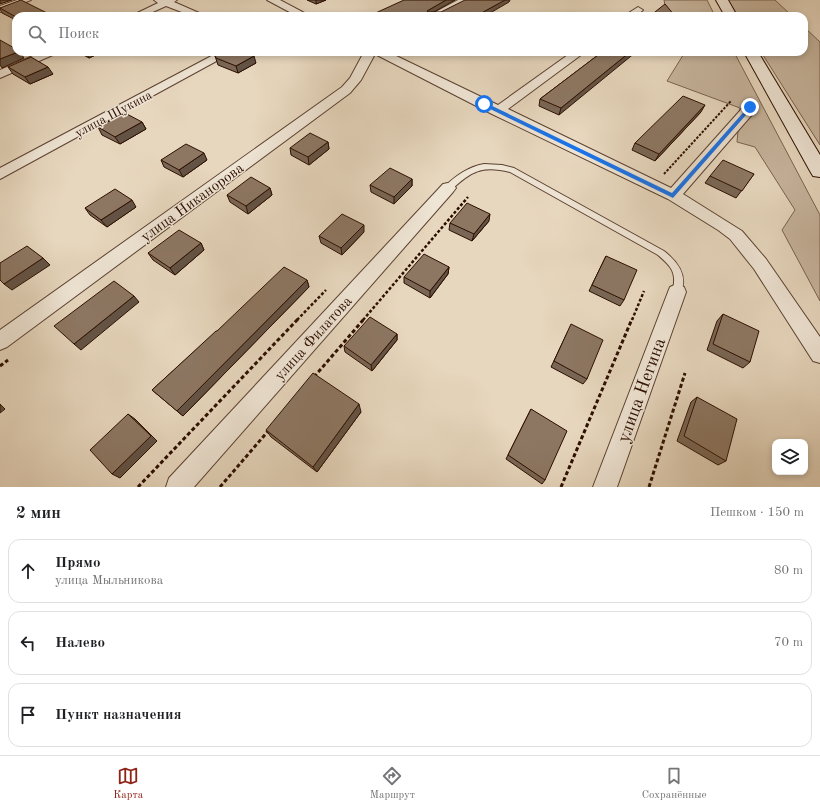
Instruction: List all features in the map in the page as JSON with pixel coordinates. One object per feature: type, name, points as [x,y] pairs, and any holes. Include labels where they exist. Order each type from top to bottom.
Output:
[{"type":"street","points":[[0,9],[26,0]]},
{"type":"street","points":[[441,12],[466,0]]},
{"type":"street","points":[[722,0],[729,12]]},
{"type":"street","points":[[144,12],[166,1],[192,12]]},
{"type":"street","points":[[277,1],[298,12]]},
{"type":"street","points":[[0,74],[42,56]]},
{"type":"street","name":"улица Щукина","points":[[0,174],[220,56]]},
{"type":"street","name":"улица Никанорова","points":[[0,341],[346,90],[355,80],[368,56]]},
{"type":"street","points":[[387,56],[697,208],[736,235],[760,264],[820,354]]},
{"type":"street","points":[[497,111],[573,56]]},
{"type":"street","points":[[754,56],[819,169]]},
{"type":"street","points":[[673,196],[750,107]]},
{"type":"street","name":"улица Филатова","points":[[178,487],[448,188]]},
{"type":"street","name":"улица Негина","points":[[605,487],[677,292]]},
{"type":"lane","points":[[448,188],[463,174],[474,168],[485,166],[500,167],[512,170],[661,252],[673,262],[679,272],[680,280],[677,292]]},
{"type":"path","points":[[653,186],[731,102]]},
{"type":"path","points":[[313,378],[468,197]]},
{"type":"path","points":[[138,487],[331,285]]},
{"type":"path","points":[[561,487],[644,291]]},
{"type":"path","points":[[649,487],[685,373]]},
{"type":"path","points":[[220,487],[272,427]]},
{"type":"shaded area","points":[[664,0],[707,0],[713,12],[666,12]]},
{"type":"shaded area","points":[[728,0],[775,0],[788,12],[736,12]]},
{"type":"shaded area","points":[[808,31],[820,42],[820,145],[764,56],[808,56]]},
{"type":"shaded area","points":[[683,56],[736,56],[820,215],[820,301],[782,230],[795,210],[755,147],[737,142],[740,108],[667,81]]},
{"type":"building","points":[[21,0],[45,12],[12,12],[12,15],[0,8]]},
{"type":"building","points":[[404,0],[446,0],[427,11],[428,12],[378,12]]},
{"type":"building","points":[[465,0],[505,0],[483,12],[441,12]]},
{"type":"building","points":[[665,4],[672,12],[655,12]]},
{"type":"building","points":[[0,40],[12,47],[12,54],[0,59]]},
{"type":"building","points":[[215,56],[254,56],[236,66],[216,58]]},
{"type":"building","points":[[597,56],[625,56],[561,108],[540,99]]},
{"type":"building","points":[[31,57],[48,67],[25,77],[8,67]]},
{"type":"building","points":[[683,96],[705,105],[659,154],[635,143]]},
{"type":"building","points":[[125,113],[142,122],[115,137],[98,127]]},
{"type":"building","points":[[310,133],[328,142],[308,157],[290,148]]},
{"type":"building","points":[[186,144],[204,153],[179,170],[161,160]]},
{"type":"building","points":[[723,160],[754,174],[742,191],[710,176]]},
{"type":"building","points":[[390,168],[412,179],[394,197],[370,185]]},
{"type":"building","points":[[251,177],[270,188],[246,206],[227,195]]},
{"type":"building","points":[[115,189],[132,200],[101,220],[85,208]]},
{"type":"building","points":[[467,203],[490,214],[474,234],[450,223]]},
{"type":"building","points":[[342,214],[364,225],[341,248],[319,236]]},
{"type":"building","points":[[179,230],[201,243],[170,268],[148,253]]},
{"type":"building","points":[[27,246],[43,258],[4,284],[0,280],[0,263]]},
{"type":"building","points":[[424,254],[449,267],[430,291],[404,277]]},
{"type":"building","points":[[606,256],[637,270],[624,300],[592,285]]},
{"type":"building","points":[[284,267],[307,280],[177,411],[152,390],[217,331]]},
{"type":"building","points":[[114,281],[134,296],[74,344],[54,326]]},
{"type":"building","points":[[723,314],[759,331],[750,362],[713,344]]},
{"type":"building","points":[[370,317],[397,334],[371,365],[344,346]]},
{"type":"building","points":[[571,324],[603,340],[587,379],[554,361]]},
{"type":"building","points":[[313,373],[359,404],[313,467],[266,430]]},
{"type":"building","points":[[697,397],[737,419],[726,461],[684,436]]},
{"type":"building","points":[[531,409],[567,431],[545,480],[508,455]]},
{"type":"building","points":[[128,414],[151,436],[112,474],[90,450]]},
{"type":"route","points":[[484,104],[673,196],[750,107]]}]
